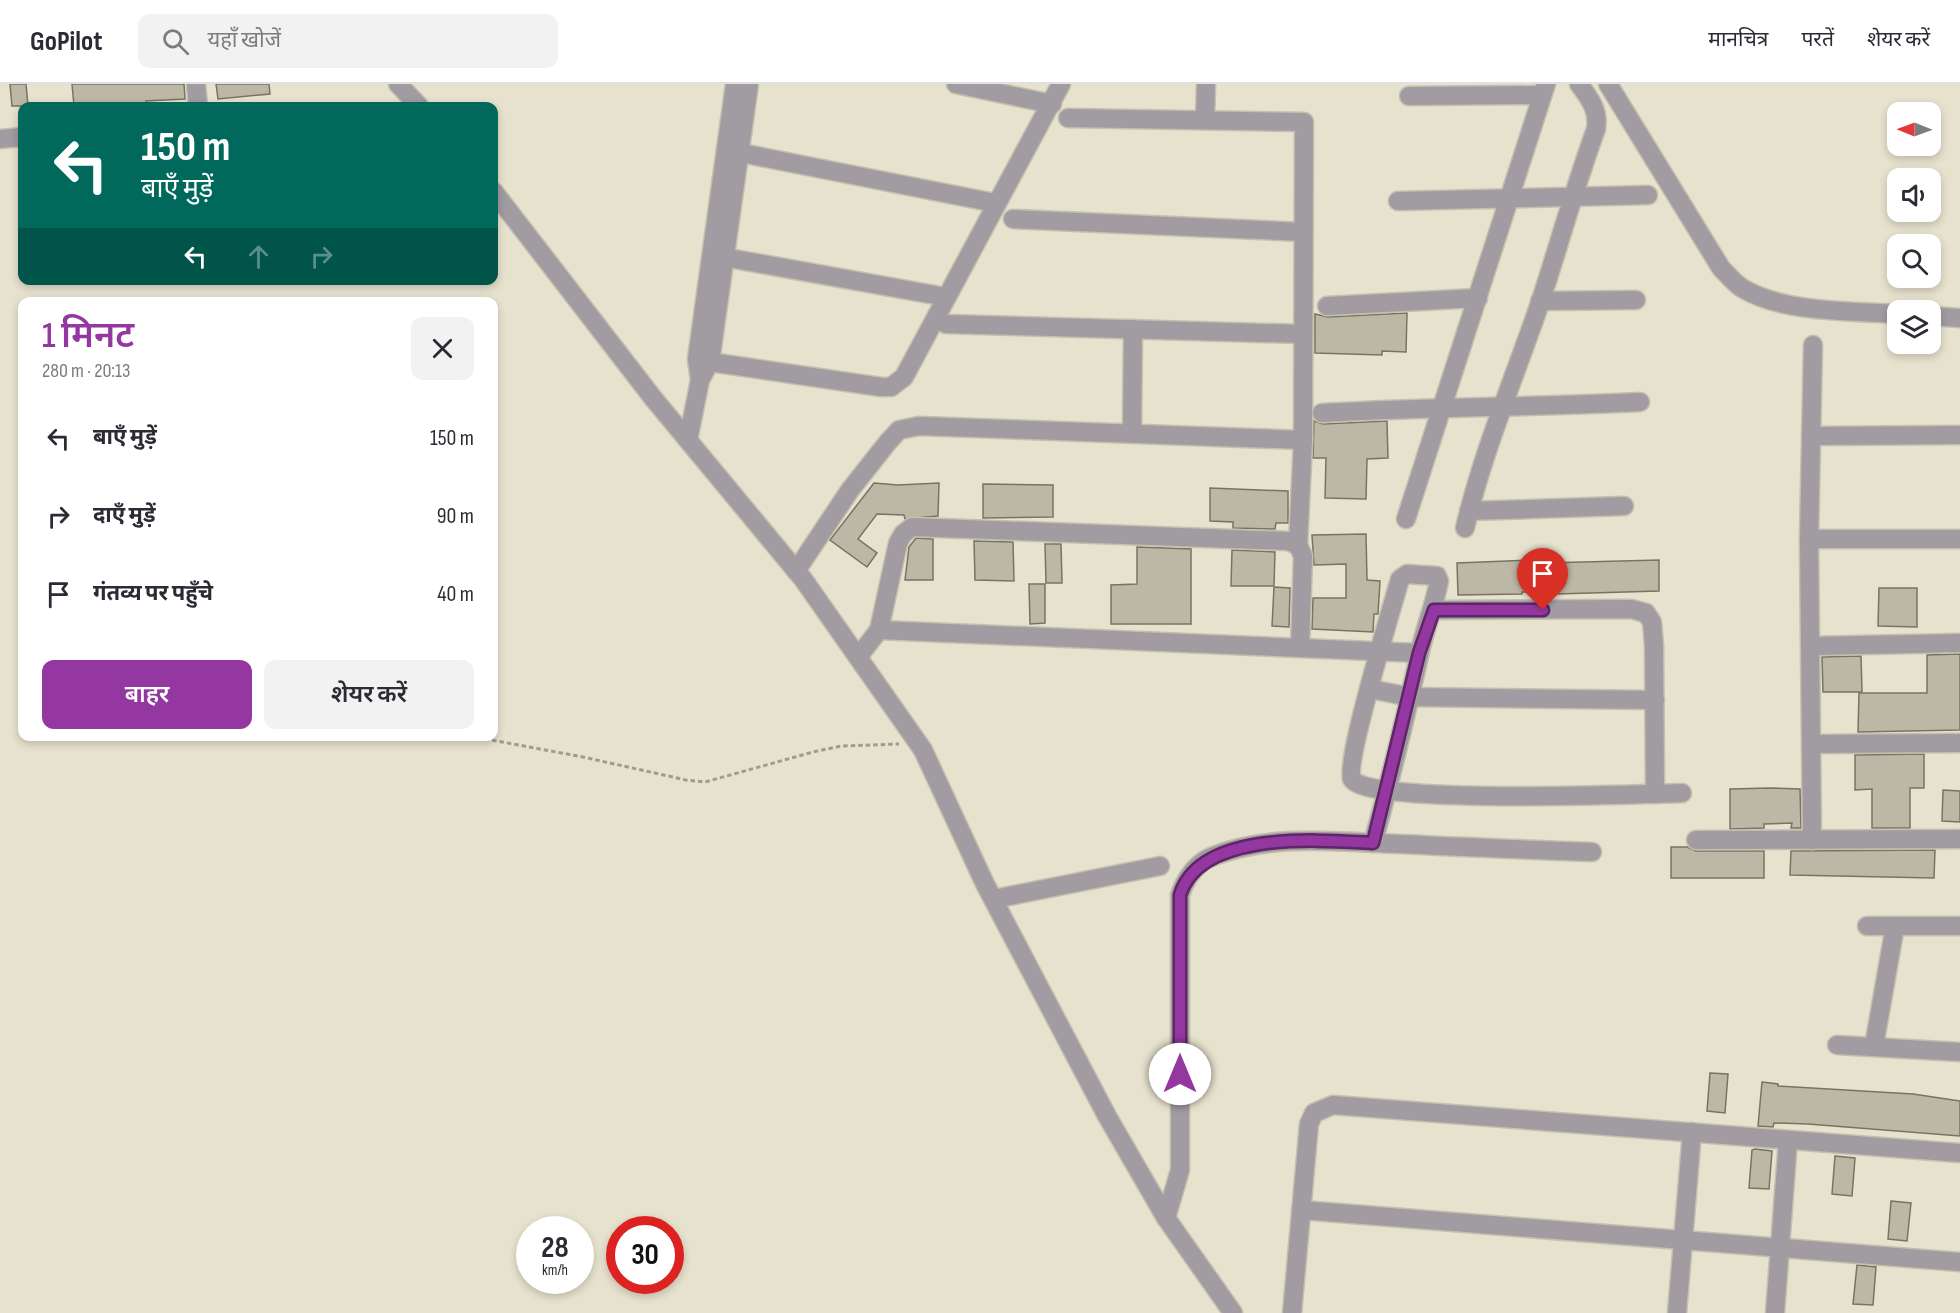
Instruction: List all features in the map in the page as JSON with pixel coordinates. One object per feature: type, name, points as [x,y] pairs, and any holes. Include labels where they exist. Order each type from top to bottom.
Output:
[{"type":"street","points":[[196,84],[198,102]]},
{"type":"street","points":[[398,84],[415,102]]},
{"type":"street","points":[[732,152],[735,84]]},
{"type":"street","points":[[700,380],[697,359],[717,255],[732,152],[749,84]]},
{"type":"street","points":[[956,84],[1052,104]]},
{"type":"street","points":[[710,362],[891,387],[904,378],[995,203],[1052,104],[1061,84]]},
{"type":"street","points":[[1205,120],[1206,84]]},
{"type":"street","points":[[1579,84],[1594,104],[1598,118],[1467,520],[1624,506]]},
{"type":"street","points":[[1608,84],[1721,268],[1740,286],[1760,297],[1815,309],[1887,313]]},
{"type":"street","points":[[1406,519],[1544,90],[1409,96]]},
{"type":"street","points":[[1068,118],[1304,122],[1303,440],[1298,545],[1303,556],[1300,648]]},
{"type":"street","points":[[0,139],[18,137]]},
{"type":"street","points":[[732,152],[995,203]]},
{"type":"street","points":[[1398,201],[1648,195]]},
{"type":"street","points":[[498,197],[688,440],[796,571],[918,743],[994,899],[1107,1116],[1166,1218],[1233,1313]]},
{"type":"street","points":[[1012,219],[1303,232]]},
{"type":"street","points":[[717,255],[946,297]]},
{"type":"street","points":[[688,440],[700,380],[710,362],[717,255]]},
{"type":"street","points":[[1327,306],[1478,298]]},
{"type":"street","points":[[1540,301],[1636,300]]},
{"type":"street","points":[[1941,317],[1960,318]]},
{"type":"street","points":[[946,324],[1303,334]]},
{"type":"street","points":[[1132,433],[1133,329]]},
{"type":"street","points":[[1812,840],[1809,538],[1813,345]]},
{"type":"street","points":[[1322,413],[1444,406],[1503,408],[1640,402]]},
{"type":"street","points":[[796,571],[850,490],[899,430],[919,426],[1303,440]]},
{"type":"street","points":[[1811,436],[1960,435]]},
{"type":"street","points":[[858,657],[879,630],[898,543],[903,534],[912,527],[1288,542],[1298,545]]},
{"type":"street","points":[[1809,538],[1960,539]]},
{"type":"street","points":[[1373,843],[1388,792],[1419,653],[1434,610],[1439,579],[1437,576],[1403,575],[1380,650],[1351,770],[1353,780],[1359,785],[1388,792],[1502,797],[1682,793]]},
{"type":"street","points":[[1434,610],[1631,609],[1646,613],[1652,622],[1655,794]]},
{"type":"street","points":[[879,630],[1419,653]]},
{"type":"street","points":[[1811,646],[1960,643]]},
{"type":"street","points":[[1371,689],[1410,697],[1655,700]]},
{"type":"street","points":[[1811,744],[1960,743]]},
{"type":"street","points":[[1166,1218],[1180,1170],[1180,907],[1184,883],[1195,869],[1209,858],[1259,845],[1312,839],[1592,852]]},
{"type":"street","points":[[1696,840],[1960,839]]},
{"type":"street","points":[[994,899],[1160,866]]},
{"type":"street","points":[[1867,926],[1960,926]]},
{"type":"street","points":[[1874,1046],[1895,926]]},
{"type":"street","points":[[1837,1045],[1960,1052]]},
{"type":"street","points":[[1300,1313],[1293,1313],[1309,1124],[1314,1113],[1333,1104],[1960,1153]]},
{"type":"street","points":[[1677,1313],[1692,1132]]},
{"type":"street","points":[[1775,1313],[1788,1140]]},
{"type":"street","points":[[1301,1210],[1960,1262]]},
{"type":"path","points":[[498,741],[584,756],[686,780],[705,782],[841,746],[918,743]]},
{"type":"building","points":[[10,84],[26,84],[28,102],[18,102],[18,106],[12,106]]},
{"type":"building","points":[[72,84],[184,84],[185,99],[146,102],[74,102]]},
{"type":"building","points":[[216,84],[269,84],[270,94],[218,99]]},
{"type":"building","points":[[1407,313],[1406,352],[1382,351],[1382,355],[1315,353],[1315,314],[1328,317]]},
{"type":"building","points":[[1314,421],[1323,424],[1387,421],[1388,458],[1367,459],[1366,499],[1325,498],[1326,458],[1313,458]]},
{"type":"building","points":[[874,483],[898,485],[939,483],[938,516],[905,519],[904,515],[877,514],[858,539],[877,553],[867,567],[830,540]]},
{"type":"building","points":[[983,484],[1053,485],[1053,517],[983,518]]},
{"type":"building","points":[[1210,488],[1288,491],[1288,523],[1276,523],[1275,529],[1233,528],[1233,522],[1210,521]]},
{"type":"building","points":[[1366,534],[1367,580],[1380,581],[1378,614],[1374,614],[1373,632],[1312,629],[1313,598],[1346,598],[1346,564],[1314,565],[1312,535]]},
{"type":"building","points":[[916,538],[933,539],[933,580],[905,580],[909,547]]},
{"type":"building","points":[[974,541],[1013,542],[1014,581],[975,580]]},
{"type":"building","points":[[1045,544],[1061,544],[1062,583],[1046,583]]},
{"type":"building","points":[[1137,547],[1191,549],[1191,624],[1111,624],[1111,585],[1137,584]]},
{"type":"building","points":[[1232,550],[1275,552],[1274,586],[1231,586]]},
{"type":"building","points":[[1545,560],[1545,563],[1659,560],[1659,591],[1557,594],[1557,591],[1458,595],[1457,563]]},
{"type":"building","points":[[1029,584],[1045,584],[1045,623],[1030,624]]},
{"type":"building","points":[[1274,587],[1290,588],[1289,627],[1272,626]]},
{"type":"building","points":[[1879,588],[1917,588],[1917,627],[1878,626]]},
{"type":"building","points":[[1960,654],[1960,730],[1858,732],[1859,693],[1927,693],[1927,655]]},
{"type":"building","points":[[1861,656],[1862,692],[1823,692],[1822,657]]},
{"type":"building","points":[[1924,754],[1924,788],[1910,788],[1910,828],[1872,828],[1872,789],[1855,790],[1855,755]]},
{"type":"building","points":[[1730,789],[1800,789],[1801,828],[1791,828],[1792,823],[1764,824],[1764,828],[1730,829]]},
{"type":"building","points":[[1943,790],[1960,791],[1960,822],[1942,821]]},
{"type":"building","points":[[1671,847],[1687,847],[1696,851],[1764,851],[1764,878],[1671,878]]},
{"type":"building","points":[[1935,850],[1934,878],[1790,875],[1791,851]]},
{"type":"building","points":[[1710,1073],[1728,1074],[1725,1113],[1707,1111]]},
{"type":"building","points":[[1762,1082],[1778,1084],[1778,1086],[1913,1094],[1960,1101],[1960,1136],[1808,1124],[1774,1123],[1773,1127],[1758,1126]]},
{"type":"building","points":[[1752,1150],[1772,1151],[1769,1189],[1749,1188]]},
{"type":"building","points":[[1835,1156],[1855,1158],[1852,1196],[1832,1194]]},
{"type":"building","points":[[1891,1201],[1911,1203],[1907,1241],[1888,1239]]},
{"type":"building","points":[[1857,1265],[1876,1267],[1873,1305],[1853,1304]]},
{"type":"route","points":[[1180,1074],[1180,895],[1184,883],[1195,869],[1209,858],[1259,845],[1312,839],[1373,843],[1388,792],[1419,653],[1434,610],[1543,610]]}]
